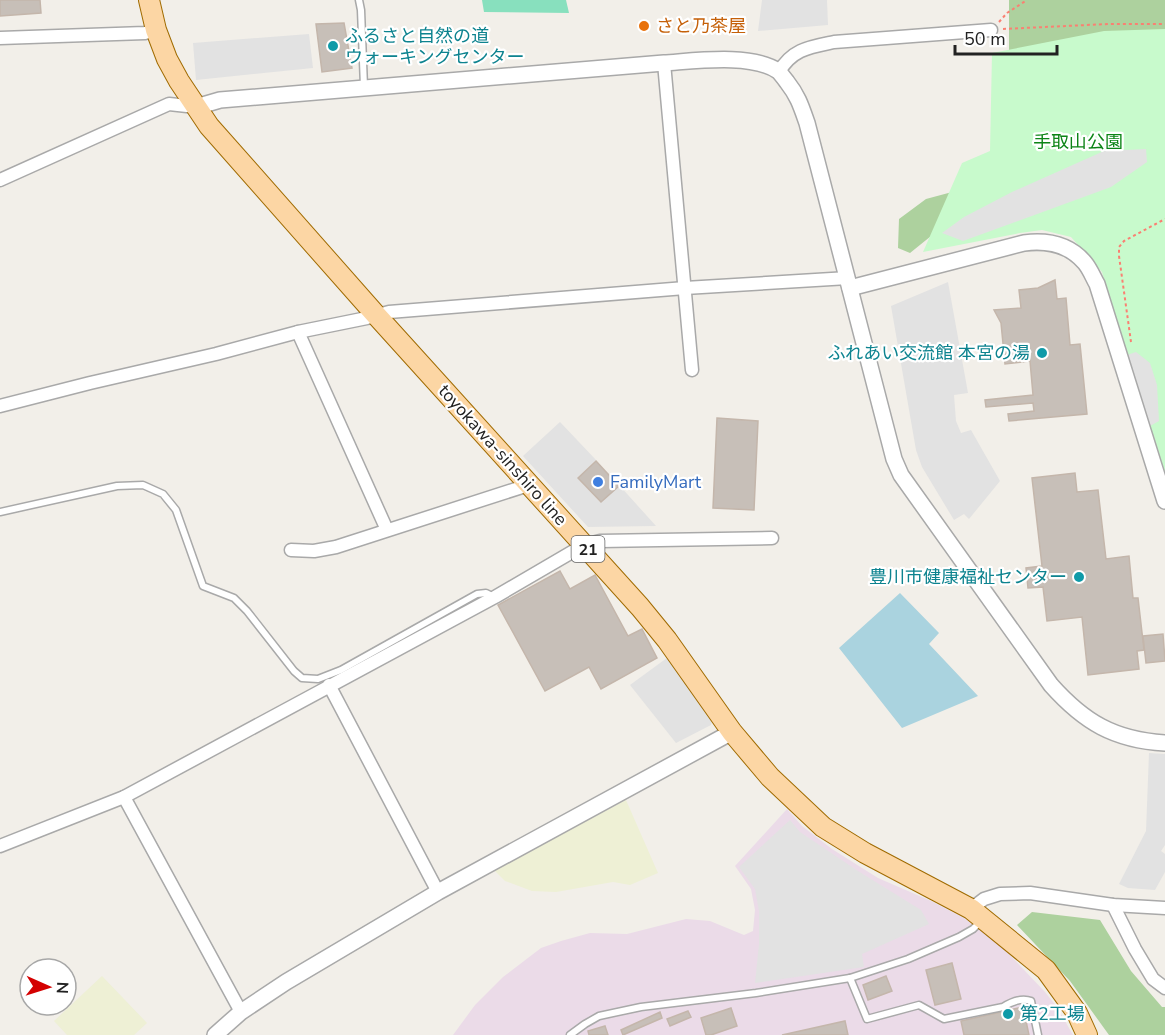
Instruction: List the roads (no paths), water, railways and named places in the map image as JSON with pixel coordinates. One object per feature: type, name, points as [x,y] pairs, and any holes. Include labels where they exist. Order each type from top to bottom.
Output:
[{"type":"main road","name":"toyokawa-sinshiro line","points":[[149,0],[156,30],[167,59],[209,126],[640,607],[667,640],[732,732],[770,777],[823,827],[865,853],[977,914],[1046,970],[1077,1013],[1087,1035]]},
{"type":"street","points":[[0,38],[146,33],[156,30]]},
{"type":"street","points":[[779,72],[784,62],[798,52],[813,46],[834,42],[991,30]]},
{"type":"street","points":[[0,180],[169,104],[196,107],[220,100],[710,60],[741,60],[760,63],[779,72],[796,94],[807,123],[894,459],[902,475],[1051,685],[1069,705],[1089,720],[1116,734],[1147,742],[1165,743]]},
{"type":"street","points":[[664,63],[692,370]]},
{"type":"street","points":[[0,406],[298,332],[401,311],[685,288],[849,283],[1041,241],[1070,250],[1085,263],[1097,284],[1165,501]]},
{"type":"street","points":[[298,332],[387,530]]},
{"type":"street","points":[[291,550],[314,551],[336,547],[522,487],[528,482]]},
{"type":"street","points":[[0,846],[124,797],[495,597],[584,545],[600,541],[772,538]]},
{"type":"street","points":[[329,685],[438,892]]},
{"type":"street","points":[[214,1035],[241,1012],[286,982],[438,892],[732,732]]},
{"type":"street","points":[[124,797],[241,1012]]},
{"type":"street","points":[[977,914],[984,899],[1000,894],[1020,893],[1113,905],[1165,908]]},
{"type":"street","points":[[1113,905],[1153,979],[1165,988]]},
{"type":"lane","points":[[359,0],[364,88]]},
{"type":"lane","points":[[0,512],[117,486],[143,485],[163,494],[176,510],[203,586],[234,598],[248,610],[294,671],[302,678],[318,678],[341,670],[477,594],[486,593],[495,597]]},
{"type":"lane","points":[[570,1035],[599,1016],[641,1007],[756,993],[850,978],[908,959],[959,937],[973,929],[977,914]]},
{"type":"lane","points":[[850,978],[867,1019],[920,1005],[944,1019],[1003,1007],[1011,1002],[1026,999],[1031,1002],[1038,1035]]},
{"type":"water","points":[[900,593],[939,633],[929,644],[978,696],[902,728],[839,648]]},
{"type":"place","name":"さと乃茶屋","points":[[644,26]]},
{"type":"place","name":"ふるさと自然の道 ウォーキングセンター","points":[[333,46]]},
{"type":"place","name":"ふれあい交流館 本宮の湯","points":[[1042,353]]},
{"type":"place","name":"FamilyMart","points":[[598,482]]},
{"type":"place","name":"豊川市健康福祉センター","points":[[1079,577]]},
{"type":"place","name":"第2工場","points":[[1008,1014]]},
{"type":"park label","name":"手取山公園","points":[[1078,142]]}]
